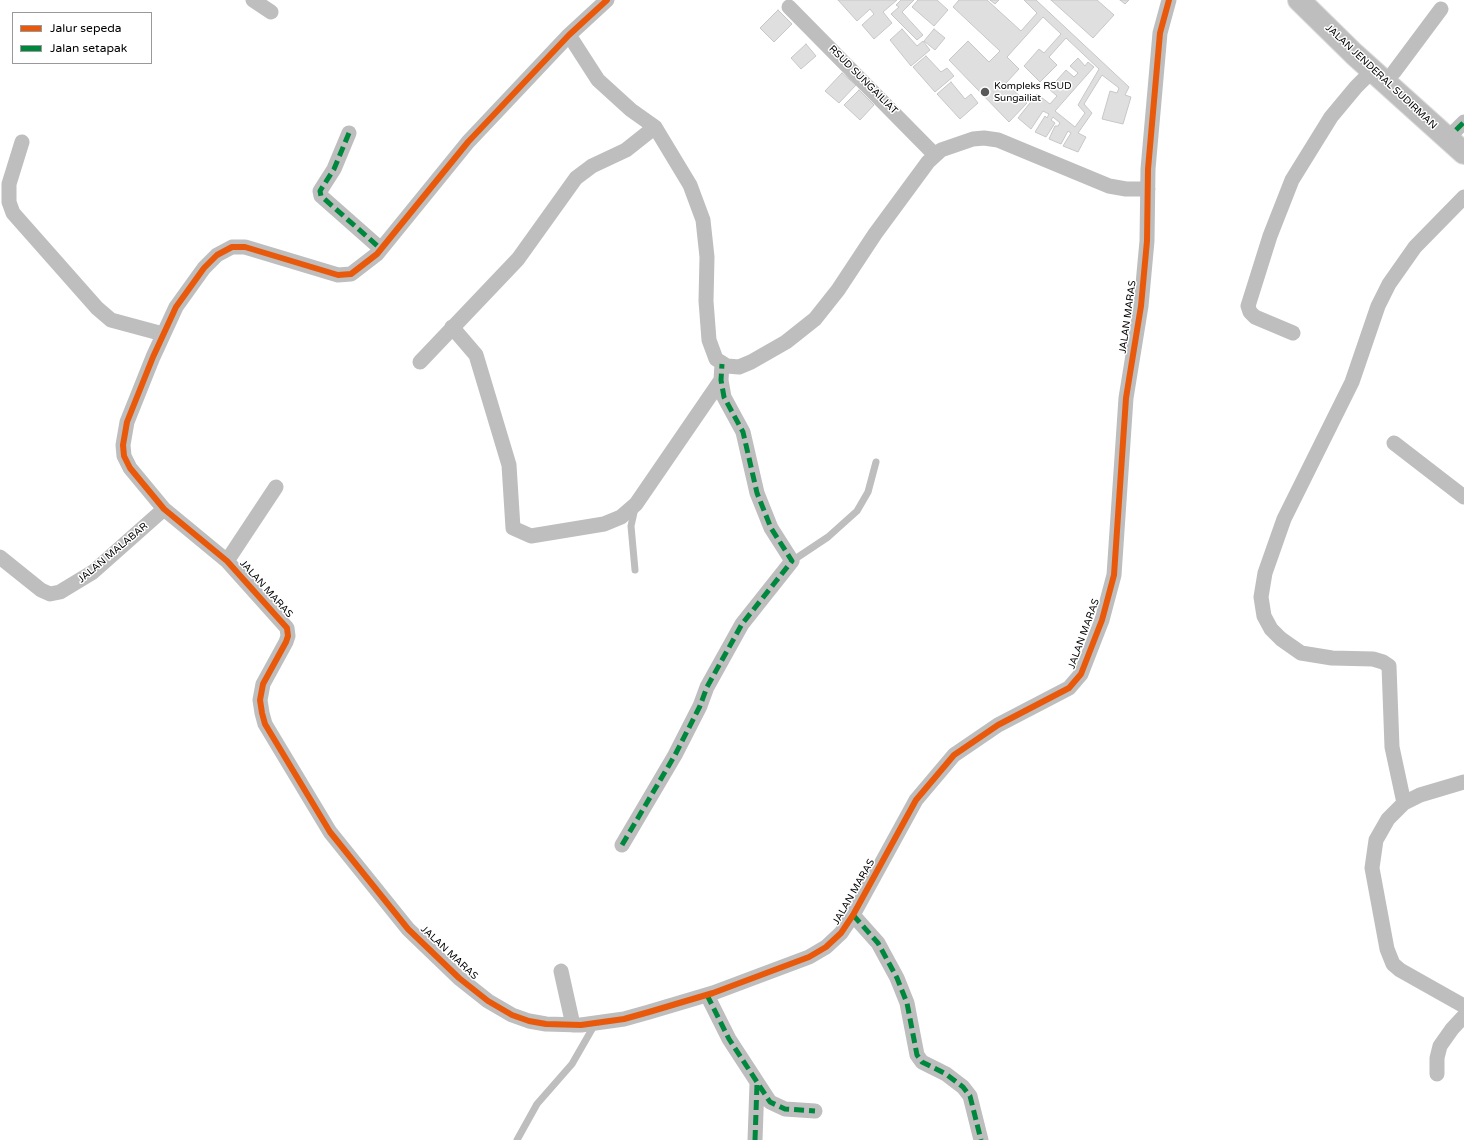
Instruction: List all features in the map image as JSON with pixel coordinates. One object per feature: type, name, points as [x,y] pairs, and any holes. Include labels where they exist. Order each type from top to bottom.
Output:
[{"type":"highway","name":"JALAN JENDERAL SUDIRMAN","points":[[1299,0],[1464,153]]},
{"type":"highway","name":"JALAN JENDERAL SUDIRMAN","points":[[1314,0],[1362,45],[1461,130]]},
{"type":"street","points":[[253,0],[271,12]]},
{"type":"street","name":"JALAN MARAS","points":[[607,0],[569,35],[468,142],[381,250],[351,274],[338,275],[245,247],[232,247],[216,255],[204,268],[176,308],[163,334],[127,422],[123,445],[124,456],[130,468],[164,509],[227,561],[287,628],[288,636],[286,642],[263,684],[260,700],[262,713],[273,738],[330,832],[408,929],[459,978],[488,1001],[512,1015],[529,1021],[546,1024],[595,1024],[624,1019],[707,994],[809,957],[826,947],[841,933],[853,915],[916,800],[954,755],[998,725],[1068,688],[1081,674],[1102,620],[1114,575],[1126,398],[1141,306],[1147,241],[1148,189],[1160,33],[1169,0]]},
{"type":"street","name":"RSUD SUNGAILIAT","points":[[789,7],[935,155]]},
{"type":"street","points":[[1394,72],[1441,9]]},
{"type":"street","points":[[569,35],[598,80],[631,110],[655,127],[690,185],[703,220],[707,257],[706,301],[709,340],[714,356],[722,364],[733,367],[751,362],[786,342],[815,319],[838,290],[875,234],[935,155],[941,150],[960,143],[984,138],[1011,144],[1109,186],[1126,190],[1148,189]]},
{"type":"street","points":[[1293,333],[1255,317],[1250,312],[1248,306],[1250,299],[1270,236],[1292,180],[1331,117],[1356,87],[1373,70]]},
{"type":"street","points":[[420,362],[518,259],[576,178],[592,166],[626,150],[655,127]]},
{"type":"street","points":[[349,133],[334,169],[320,191],[321,196],[381,250]]},
{"type":"street","points":[[22,142],[9,184],[9,202],[13,213],[97,308],[111,320],[163,334]]},
{"type":"street","points":[[1404,803],[1392,747],[1389,666],[1383,662],[1373,659],[1332,658],[1301,653],[1281,639],[1271,629],[1264,616],[1261,597],[1265,573],[1284,518],[1352,382],[1378,306],[1389,284],[1415,247],[1464,197]]},
{"type":"street","points":[[452,327],[476,355],[509,465],[513,528],[531,536],[604,524],[621,517],[636,504],[721,380]]},
{"type":"street","points":[[622,845],[675,755],[700,706],[707,687],[742,624],[792,561],[771,528],[757,493],[743,432],[724,397],[721,380],[722,364]]},
{"type":"street","points":[[1394,443],[1464,497]]},
{"type":"street","points":[[227,561],[276,486]]},
{"type":"street","name":"JALAN MALABAR","points":[[0,557],[41,590],[50,594],[60,592],[93,572],[164,509]]},
{"type":"street","points":[[1464,782],[1420,795],[1404,803],[1388,819],[1376,840],[1372,868],[1389,954],[1393,964],[1400,970],[1464,1006]]},
{"type":"street","points":[[853,915],[878,943],[897,978],[907,1003],[917,1055],[922,1062],[946,1074],[966,1092],[973,1106],[981,1140]]},
{"type":"street","points":[[561,971],[573,1025]]},
{"type":"street","points":[[707,994],[729,1039],[770,1102],[785,1109],[815,1111]]},
{"type":"street","points":[[1437,1074],[1436,1058],[1440,1046],[1452,1029],[1464,1016]]},
{"type":"street","points":[[755,1140],[757,1084]]},
{"type":"lane","points":[[792,561],[828,537],[857,511],[868,492],[876,462]]},
{"type":"lane","points":[[635,570],[631,526],[636,504]]},
{"type":"lane","points":[[517,1140],[537,1104],[572,1064],[595,1024]]},
{"type":"building","points":[[838,0],[897,0],[883,12],[892,23],[874,39],[862,25],[874,14],[870,9],[857,21]]},
{"type":"building","points":[[901,0],[914,0],[902,12],[923,35],[917,40],[891,14],[899,7],[896,5]]},
{"type":"building","points":[[918,0],[937,0],[948,10],[934,26],[912,7]]},
{"type":"building","points":[[959,0],[987,0],[1021,31],[1037,13],[1024,0],[1036,0],[1129,87],[1125,95],[1131,97],[1123,124],[1102,119],[1110,91],[1117,93],[1119,88],[1102,75],[1084,104],[1092,113],[1078,133],[1086,137],[1078,152],[1063,146],[1071,133],[1068,131],[1061,144],[1049,139],[1055,126],[1058,126],[1060,123],[1053,117],[1051,120],[1055,123],[1046,137],[1035,132],[1045,116],[1047,118],[1049,114],[1043,111],[1031,129],[1018,118],[1037,94],[1050,104],[1057,96],[1049,89],[1066,70],[1074,77],[1078,73],[1070,66],[1078,58],[1085,66],[1088,62],[1094,67],[1055,111],[1075,127],[1085,113],[1078,105],[1099,69],[1066,38],[1049,57],[1057,65],[1040,82],[1024,66],[1039,49],[1044,53],[1061,34],[1043,17],[1007,57],[1019,69],[1006,83],[1027,103],[1009,122],[949,60],[968,41],[989,62],[1000,51],[953,7]]},
{"type":"building","points":[[990,0],[999,0],[995,4]]},
{"type":"building","points":[[1051,0],[1097,0],[1114,15],[1093,38]]},
{"type":"building","points":[[1120,0],[1129,0],[1125,4]]},
{"type":"building","points":[[778,10],[792,24],[774,42],[760,28]]},
{"type":"building","points":[[902,29],[917,46],[923,41],[930,50],[911,66],[890,40]]},
{"type":"building","points":[[934,29],[945,38],[935,50],[924,41]]},
{"type":"building","points":[[806,44],[816,56],[801,69],[791,58]]},
{"type":"building","points":[[926,56],[941,72],[947,68],[954,76],[935,92],[913,67]]},
{"type":"building","points":[[842,73],[856,85],[839,103],[825,91]]},
{"type":"building","points":[[951,82],[965,99],[971,94],[978,103],[960,119],[937,94]]},
{"type":"building","points":[[859,90],[874,105],[860,120],[844,105]]},
{"type":"marked path","points":[[1456,130],[1464,122]]},
{"type":"marked path","points":[[349,133],[334,169],[320,191],[321,196],[381,249]]},
{"type":"marked path","points":[[622,845],[675,755],[700,706],[707,687],[742,624],[792,561],[771,528],[757,493],[743,432],[724,397],[721,380],[722,364]]},
{"type":"marked path","points":[[853,915],[878,943],[897,978],[907,1003],[917,1055],[922,1062],[946,1074],[963,1087],[970,1096],[981,1140]]},
{"type":"marked path","points":[[707,995],[729,1039],[770,1102],[785,1109],[815,1111]]},
{"type":"marked path","points":[[755,1140],[757,1084]]},
{"type":"cycle path","points":[[607,0],[569,35],[468,142],[377,254],[351,274],[338,275],[245,247],[232,247],[217,255],[204,268],[176,307],[153,357],[127,422],[123,445],[124,456],[130,468],[164,509],[227,561],[287,628],[288,636],[286,642],[263,684],[260,700],[262,713],[265,724],[330,832],[408,929],[459,978],[488,1001],[512,1015],[529,1021],[546,1024],[581,1025],[624,1019],[713,993],[809,957],[826,947],[841,933],[853,915],[916,800],[954,755],[998,725],[1069,688],[1081,674],[1102,620],[1114,575],[1126,398],[1141,306],[1147,241],[1148,169],[1160,33],[1169,0]]},
{"type":"place","name":"Kompleks RSUD Sungailiat","points":[[985,92]]}]
